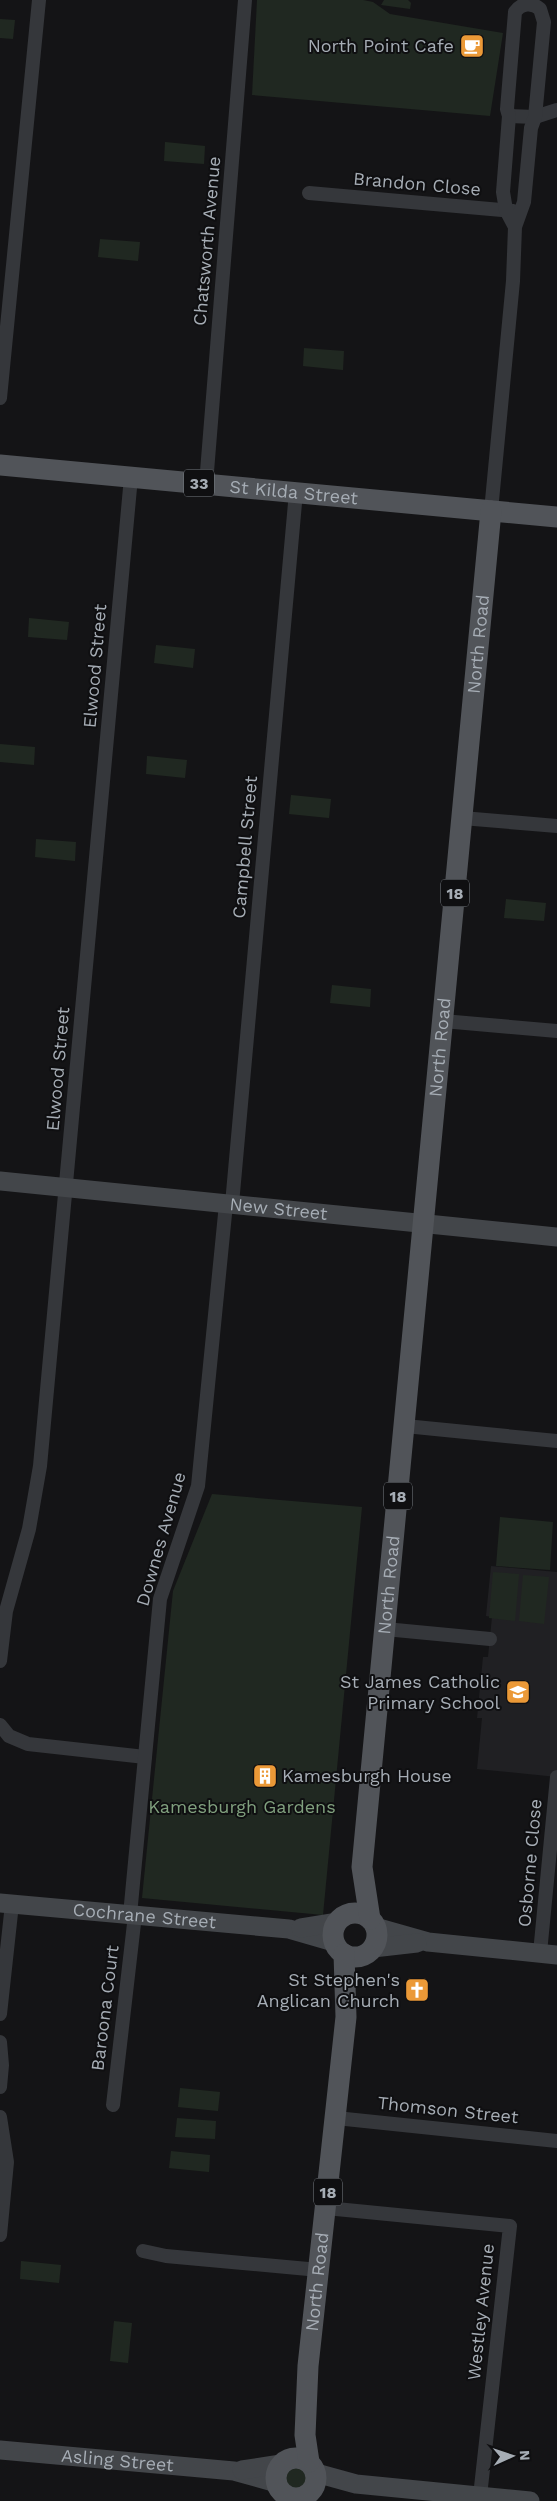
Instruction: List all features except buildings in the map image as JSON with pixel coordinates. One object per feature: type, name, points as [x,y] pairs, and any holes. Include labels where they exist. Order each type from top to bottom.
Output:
[{"type":"main road","name":"St Kilda Street","points":[[0,465],[557,517]]},
{"type":"main road","name":"North Road","points":[[346,2017],[371,1937],[362,1867],[491,511]]},
{"type":"main road","name":"North Road","points":[[312,2483],[305,2435],[308,2366],[346,2017],[339,1934],[362,1867]]},
{"type":"main road","points":[[356,1913],[371,1937],[358,1957],[339,1934],[356,1913]]},
{"type":"main road","name":"North Road","points":[[281,2481],[308,2366]]},
{"type":"main road","points":[[296,2458],[312,2483],[307,2496],[294,2498],[281,2481],[296,2458]]},
{"type":"street","points":[[0,398],[39,0]]},
{"type":"street","name":"Chatsworth Avenue","points":[[206,484],[245,0]]},
{"type":"street","name":"North Road","points":[[491,511],[513,281],[515,227],[521,212],[530,128],[535,117],[544,22],[540,9],[529,4],[518,9],[514,18],[507,109],[510,116],[503,192],[506,210],[515,227]]},
{"type":"street","points":[[510,116],[535,117],[557,110]]},
{"type":"street","name":"Brandon Close","points":[[309,193],[521,212]]},
{"type":"street","name":"Elwood Street","points":[[0,1661],[6,1611],[29,1529],[40,1466],[131,477]]},
{"type":"street","name":"Campbell Street","points":[[229,1204],[296,492]]},
{"type":"street","points":[[462,818],[557,826]]},
{"type":"street","points":[[443,1021],[557,1031]]},
{"type":"street","name":"New Street","points":[[0,1181],[557,1237]]},
{"type":"street","name":"Downes Avenue","points":[[132,1915],[160,1599],[198,1486],[229,1204]]},
{"type":"street","points":[[404,1426],[557,1441]]},
{"type":"street","points":[[385,1629],[490,1639]]},
{"type":"street","points":[[0,1725],[9,1736],[28,1744],[145,1757]]},
{"type":"street","name":"Osborne Close","points":[[549,1954],[557,1777]]},
{"type":"street","points":[[0,2014],[6,1903]]},
{"type":"street","name":"Cochrane Street","points":[[6,1903],[339,1934]]},
{"type":"street","name":"Baroona Court","points":[[113,2105],[132,1915]]},
{"type":"street","points":[[371,1937],[549,1954]]},
{"type":"street","points":[[0,2042],[2,2065],[0,2087]]},
{"type":"street","points":[[0,2117],[7,2162],[0,2235]]},
{"type":"street","name":"Thomson Street","points":[[336,2118],[557,2141]]},
{"type":"street","name":"Westley Avenue","points":[[326,2208],[510,2226],[480,2496]]},
{"type":"street","points":[[143,2251],[166,2256],[319,2270]]},
{"type":"street","name":"Asling Street","points":[[0,2450],[234,2471],[281,2481]]},
{"type":"street","points":[[312,2483],[356,2484],[530,2501]]},
{"type":"shaded area","name":"St James Catholic Primary School","points":[[491,1566],[557,1572],[557,1777],[477,1769],[482,1718],[477,1718],[483,1657],[488,1657],[492,1617],[486,1616]]},
{"type":"green space","points":[[257,0],[363,0],[373,2],[390,14],[503,33],[490,116],[252,95]]},
{"type":"green space","points":[[384,0],[408,0],[411,3],[410,9],[381,5]]},
{"type":"green space","points":[[0,19],[15,20],[13,39],[0,38]]},
{"type":"green space","points":[[165,142],[205,146],[204,164],[164,161]]},
{"type":"green space","points":[[100,239],[140,242],[138,261],[98,257]]},
{"type":"green space","points":[[304,348],[344,351],[343,370],[303,366]]},
{"type":"green space","points":[[29,618],[69,622],[67,640],[28,637]]},
{"type":"green space","points":[[156,645],[195,649],[193,668],[154,663]]},
{"type":"green space","points":[[0,744],[35,747],[34,765],[0,762]]},
{"type":"green space","points":[[147,756],[187,760],[185,778],[146,774]]},
{"type":"green space","points":[[291,795],[331,799],[329,818],[289,814]]},
{"type":"green space","points":[[36,839],[76,842],[75,861],[35,857]]},
{"type":"green space","points":[[506,899],[546,903],[544,921],[504,918]]},
{"type":"green space","points":[[332,985],[371,989],[370,1007],[330,1003]]},
{"type":"green space","name":"Kamesburgh Gardens","points":[[212,1494],[362,1507],[323,1915],[142,1898],[173,1591]]},
{"type":"green space","points":[[500,1517],[553,1522],[550,1570],[496,1566]]},
{"type":"green space","points":[[493,1572],[519,1574],[515,1621],[489,1618]]},
{"type":"green space","points":[[523,1575],[549,1577],[544,1624],[519,1621]]},
{"type":"green space","points":[[180,2088],[220,2092],[218,2111],[178,2107]]},
{"type":"green space","points":[[177,2118],[216,2121],[215,2139],[175,2137]]},
{"type":"green space","points":[[171,2151],[210,2155],[209,2172],[169,2168]]},
{"type":"green space","points":[[21,2261],[61,2265],[59,2283],[20,2279]]},
{"type":"green space","points":[[114,2321],[132,2323],[128,2363],[110,2361]]},
{"type":"green space","points":[[296,2466],[304,2470],[308,2478],[304,2486],[296,2490],[288,2486],[284,2478],[288,2470]]},
{"type":"place","name":"North Point Cafe","points":[[472,46]]},
{"type":"place","name":"St James Catholic Primary School","points":[[518,1692]]},
{"type":"place","name":"Kamesburgh House","points":[[265,1776]]},
{"type":"place","name":"St Stephen's Anglican Church","points":[[417,1990]]}]
